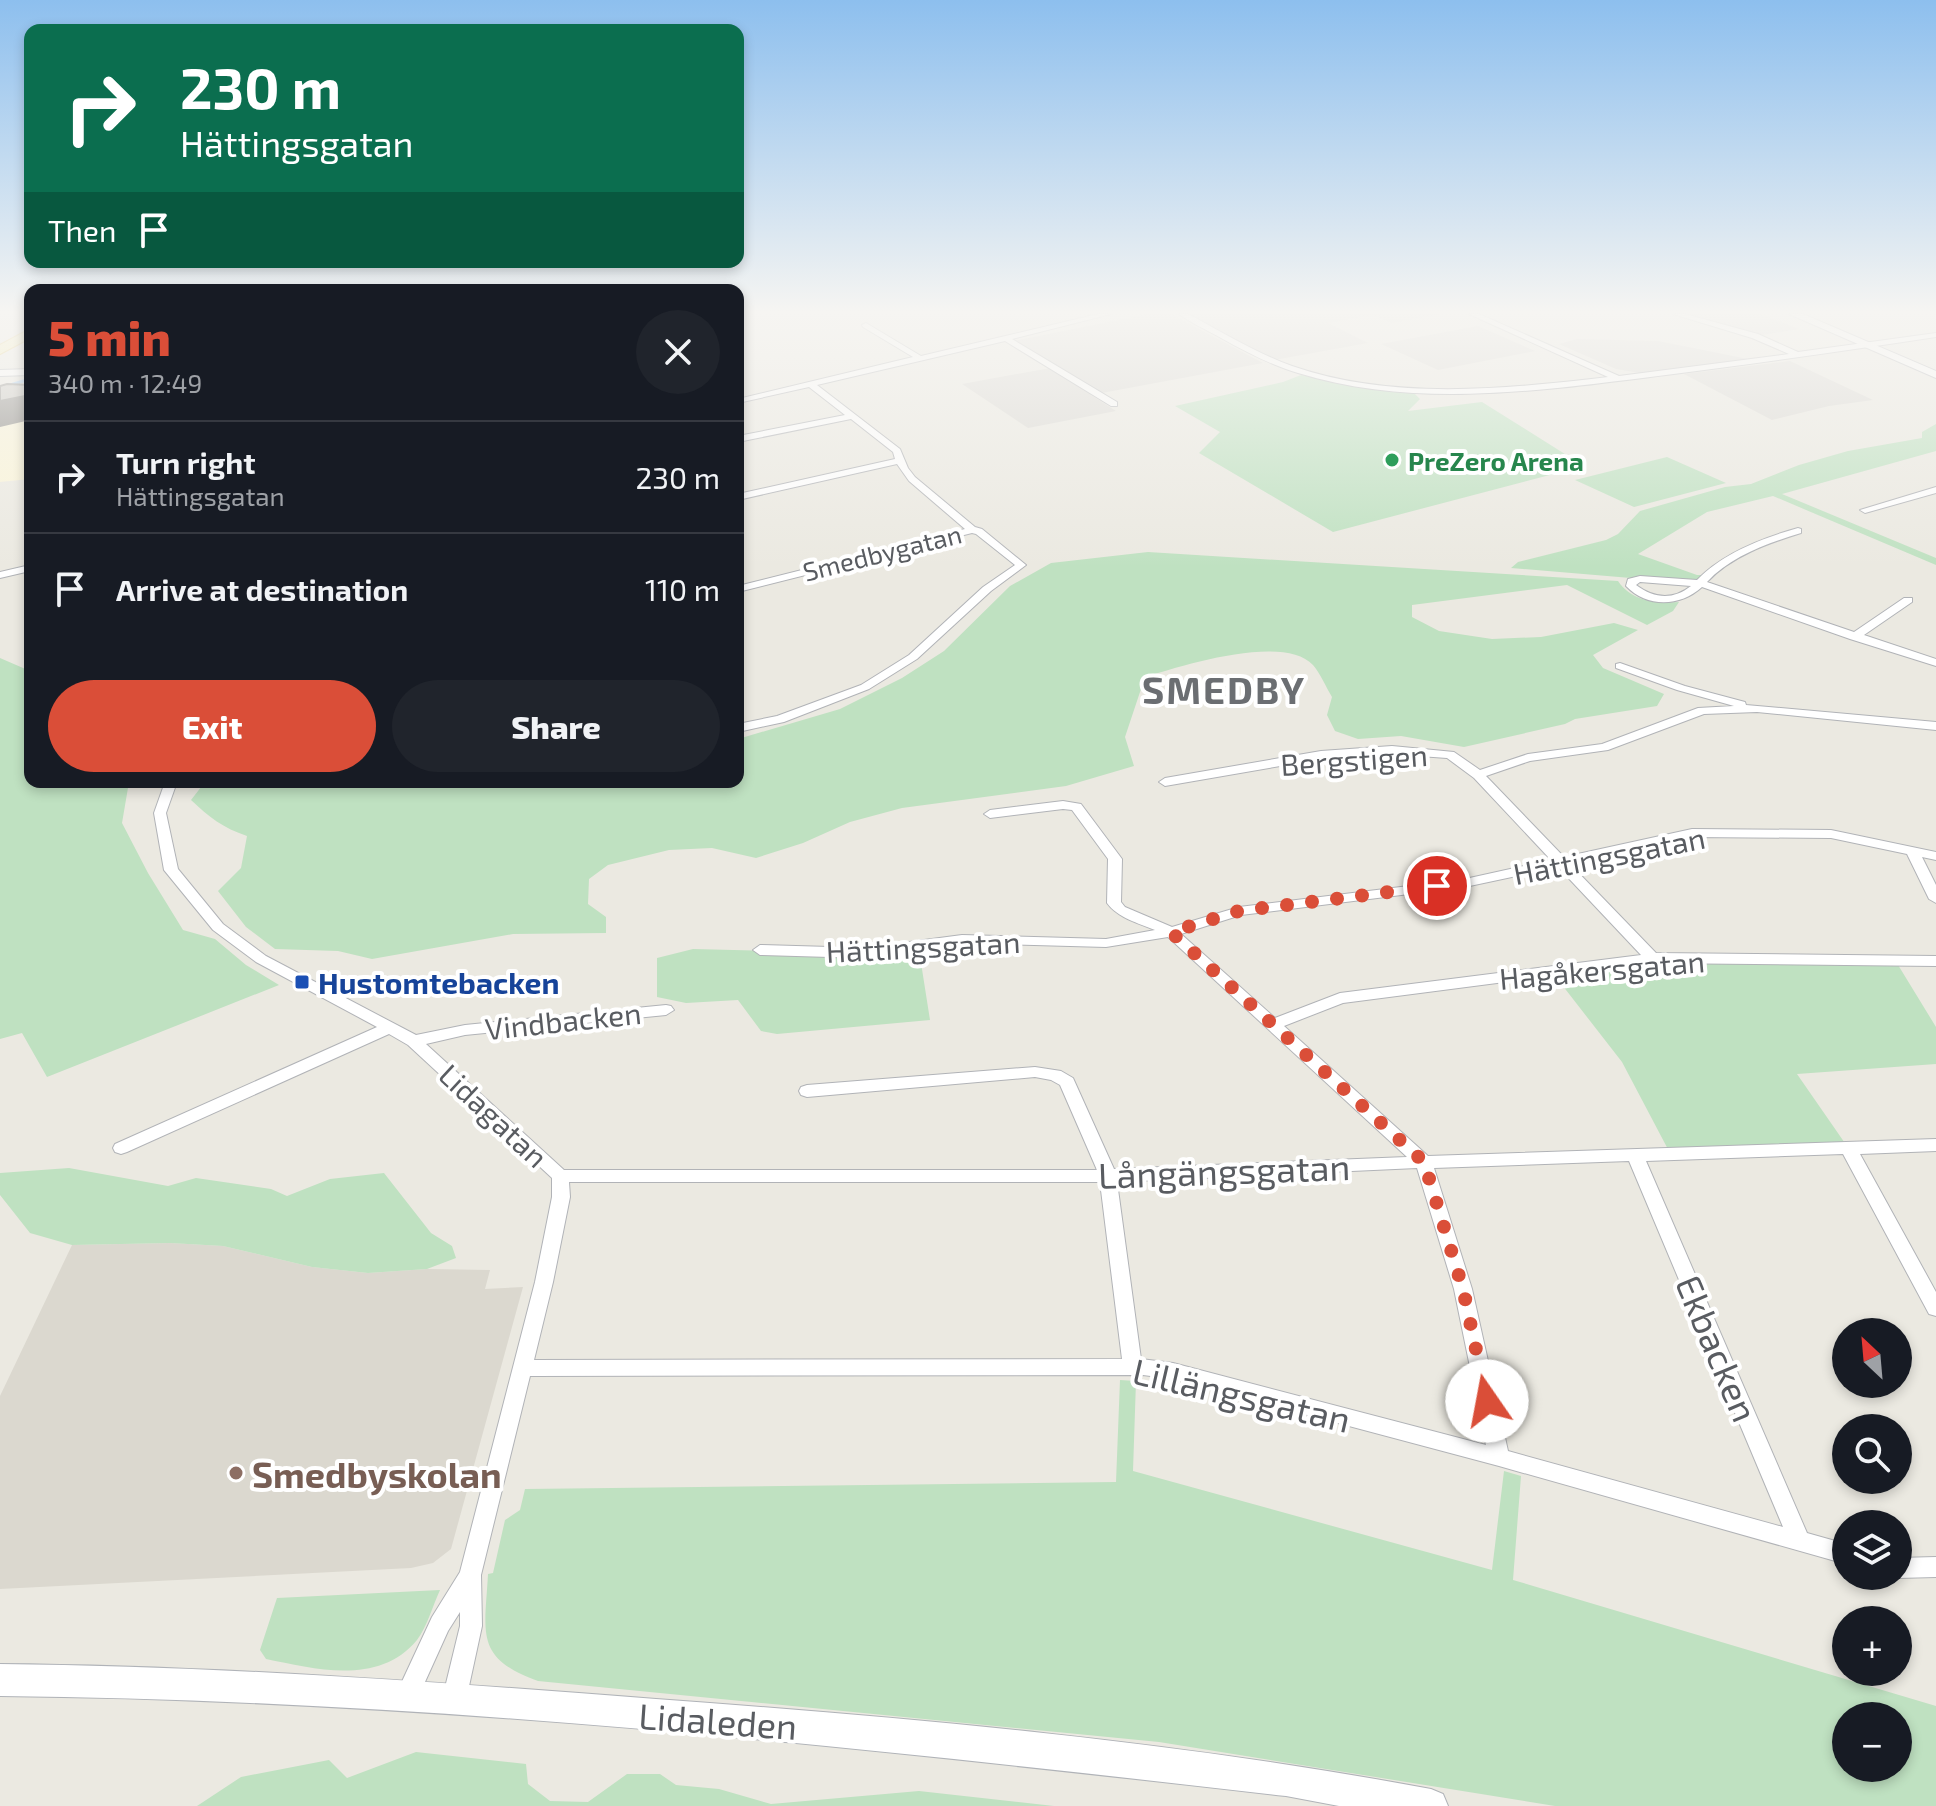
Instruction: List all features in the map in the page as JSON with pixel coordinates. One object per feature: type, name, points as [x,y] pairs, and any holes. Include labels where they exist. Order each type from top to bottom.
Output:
[{"type":"street","points":[[830,398],[897,451],[912,479],[972,530]]},
{"type":"street","points":[[1105,398],[1114,404]]},
{"type":"street","points":[[744,438],[853,416]]},
{"type":"street","points":[[744,496],[901,460]]},
{"type":"street","points":[[1865,510],[1936,490]]},
{"type":"street","name":"Smedbygatan","points":[[744,587],[972,530],[979,531],[1021,565],[987,589],[913,657],[865,687],[780,719],[744,727]]},
{"type":"street","points":[[1798,531],[1763,542],[1708,575],[1702,584],[1678,598],[1666,599],[1636,592],[1631,586],[1632,581],[1640,579],[1702,584],[1936,663]]},
{"type":"street","points":[[0,575],[24,569]]},
{"type":"street","points":[[1854,637],[1908,600]]},
{"type":"street","points":[[1620,666],[1681,688],[1757,708]]},
{"type":"street","points":[[1478,775],[1528,758],[1604,747],[1702,711],[1757,708],[1936,726]]},
{"type":"street","name":"Bergstigen","points":[[1165,782],[1321,755],[1392,750],[1450,755],[1478,775],[1652,958]]},
{"type":"street","name":"Lidagatan","points":[[169,788],[160,813],[171,870],[218,927],[261,959],[414,1041],[560,1176],[561,1197],[555,1231],[525,1368],[470,1575],[471,1626],[454,1700]]},
{"type":"street","points":[[990,814],[1063,805],[1076,807],[1115,859],[1114,903],[1120,910],[1171,932],[1424,1162],[1463,1289],[1499,1457]]},
{"type":"street","name":"Hättingsgatan","points":[[760,950],[864,953],[962,939],[1106,943],[1171,932],[1239,911],[1465,883],[1692,833],[1831,834],[1936,856]]},
{"type":"street","points":[[1911,849],[1936,899]]},
{"type":"street","name":"Hagåkersgatan","points":[[1275,1024],[1340,998],[1652,958],[1936,961]]},
{"type":"street","name":"Vindbacken","points":[[414,1041],[465,1030],[666,1010]]},
{"type":"street","points":[[121,1148],[389,1028]]},
{"type":"street","points":[[807,1091],[1035,1072],[1055,1075],[1067,1082],[1108,1176],[1132,1366]]},
{"type":"street","name":"Långängsgatan","points":[[560,1176],[1108,1176],[1936,1145]]},
{"type":"street","points":[[1849,1149],[1936,1309]]},
{"type":"street","name":"Ekbacken","points":[[1636,1157],[1799,1540]]},
{"type":"street","name":"Lillängsgatan","points":[[525,1368],[1132,1366],[1173,1371],[1832,1550]]},
{"type":"street","points":[[1912,1568],[1936,1567]]},
{"type":"street","name":"Lidagatan","points":[[407,1696],[440,1624],[470,1575]]},
{"type":"street","name":"Lidaleden","points":[[0,1680],[101,1681],[407,1696],[875,1732],[1286,1779],[1431,1806]]},
{"type":"shaded area","points":[[0,398],[24,398],[24,480],[0,482]]},
{"type":"shaded area","points":[[983,398],[1096,398],[1116,411],[1028,428]]},
{"type":"shaded area","points":[[1730,398],[1873,400],[1829,406],[1772,420]]},
{"type":"shaded area","name":"Smedbyskolan","points":[[170,1243],[223,1246],[312,1267],[368,1273],[427,1269],[490,1270],[485,1289],[523,1287],[451,1549],[433,1563],[411,1568],[0,1589],[0,1396],[72,1245]]},
{"type":"green space","name":"PreZero Arena","points":[[1210,398],[1419,398],[1408,411],[1482,402],[1584,466],[1333,532],[1199,453],[1220,432],[1175,406]]},
{"type":"green space","points":[[1936,424],[1936,451],[1782,494],[1936,558],[1936,565],[1773,496],[1707,512],[1638,554],[1697,575],[1708,575],[1702,584],[1511,568],[1518,562],[1606,540],[1618,534],[1640,511],[1725,487],[1751,484],[1799,465],[1848,451],[1922,438],[1922,432]]},
{"type":"green space","points":[[1667,457],[1726,483],[1634,507],[1575,480]]},
{"type":"green space","points":[[1148,552],[1618,581],[1637,597],[1679,602],[1673,611],[1647,625],[1567,585],[1412,605],[1412,617],[1439,631],[1492,639],[1541,637],[1614,623],[1638,630],[1593,655],[1603,668],[1664,694],[1657,706],[1575,719],[1565,724],[1464,747],[1401,736],[1358,739],[1335,731],[1327,715],[1332,697],[1313,665],[1299,656],[1256,652],[1206,660],[1145,677],[1125,737],[1134,766],[1066,786],[902,808],[850,822],[803,843],[756,858],[712,848],[669,850],[608,865],[589,879],[588,904],[606,917],[606,933],[513,934],[372,959],[338,951],[275,949],[246,927],[218,891],[241,868],[247,836],[217,821],[191,800],[200,788],[744,788],[744,737],[840,709],[902,678],[944,651],[1010,586],[1051,563]]},
{"type":"green space","points":[[0,658],[24,668],[24,788],[128,788],[122,823],[183,930],[215,939],[246,965],[279,985],[47,1077],[22,1033],[0,1039]]},
{"type":"green space","points":[[693,949],[780,951],[842,957],[919,950],[930,1020],[777,1034],[761,1031],[738,1000],[686,1003],[657,997],[657,958]]},
{"type":"green space","points":[[1652,958],[1895,960],[1936,1027],[1936,1064],[1797,1074],[1849,1149],[1671,1155],[1622,1062],[1552,972]]},
{"type":"green space","points":[[69,1168],[168,1186],[196,1178],[271,1189],[287,1196],[330,1179],[384,1173],[431,1233],[452,1246],[456,1258],[427,1269],[368,1273],[312,1267],[223,1246],[170,1243],[72,1245],[30,1233],[0,1195],[0,1173]]},
{"type":"green space","points":[[1120,1380],[1136,1381],[1133,1471],[1492,1570],[1504,1471],[1521,1476],[1513,1580],[1832,1675],[1832,1686],[1869,1686],[1936,1706],[1936,1806],[1555,1806],[1159,1742],[538,1681],[517,1672],[493,1653],[486,1628],[488,1574],[493,1573],[505,1520],[520,1510],[525,1489],[1116,1482]]},
{"type":"green space","points":[[440,1590],[417,1640],[402,1654],[384,1664],[365,1669],[325,1670],[266,1659],[260,1650],[277,1598]]},
{"type":"green space","points":[[416,1752],[526,1764],[528,1784],[550,1801],[588,1802],[627,1774],[660,1774],[676,1785],[719,1789],[771,1804],[919,1791],[1054,1806],[197,1806],[241,1777],[329,1760],[347,1778]]},
{"type":"place","name":"PreZero Arena","points":[[1392,460]]},
{"type":"place","name":"Hustomtebacken","points":[[302,982]]},
{"type":"place","name":"Smedbyskolan","points":[[236,1473]]},
{"type":"district","name":"SMEDBY","points":[[1224,689]]},
{"type":"route","points":[[1437,886],[1239,911],[1171,932],[1424,1162],[1463,1289],[1487,1401]]}]
